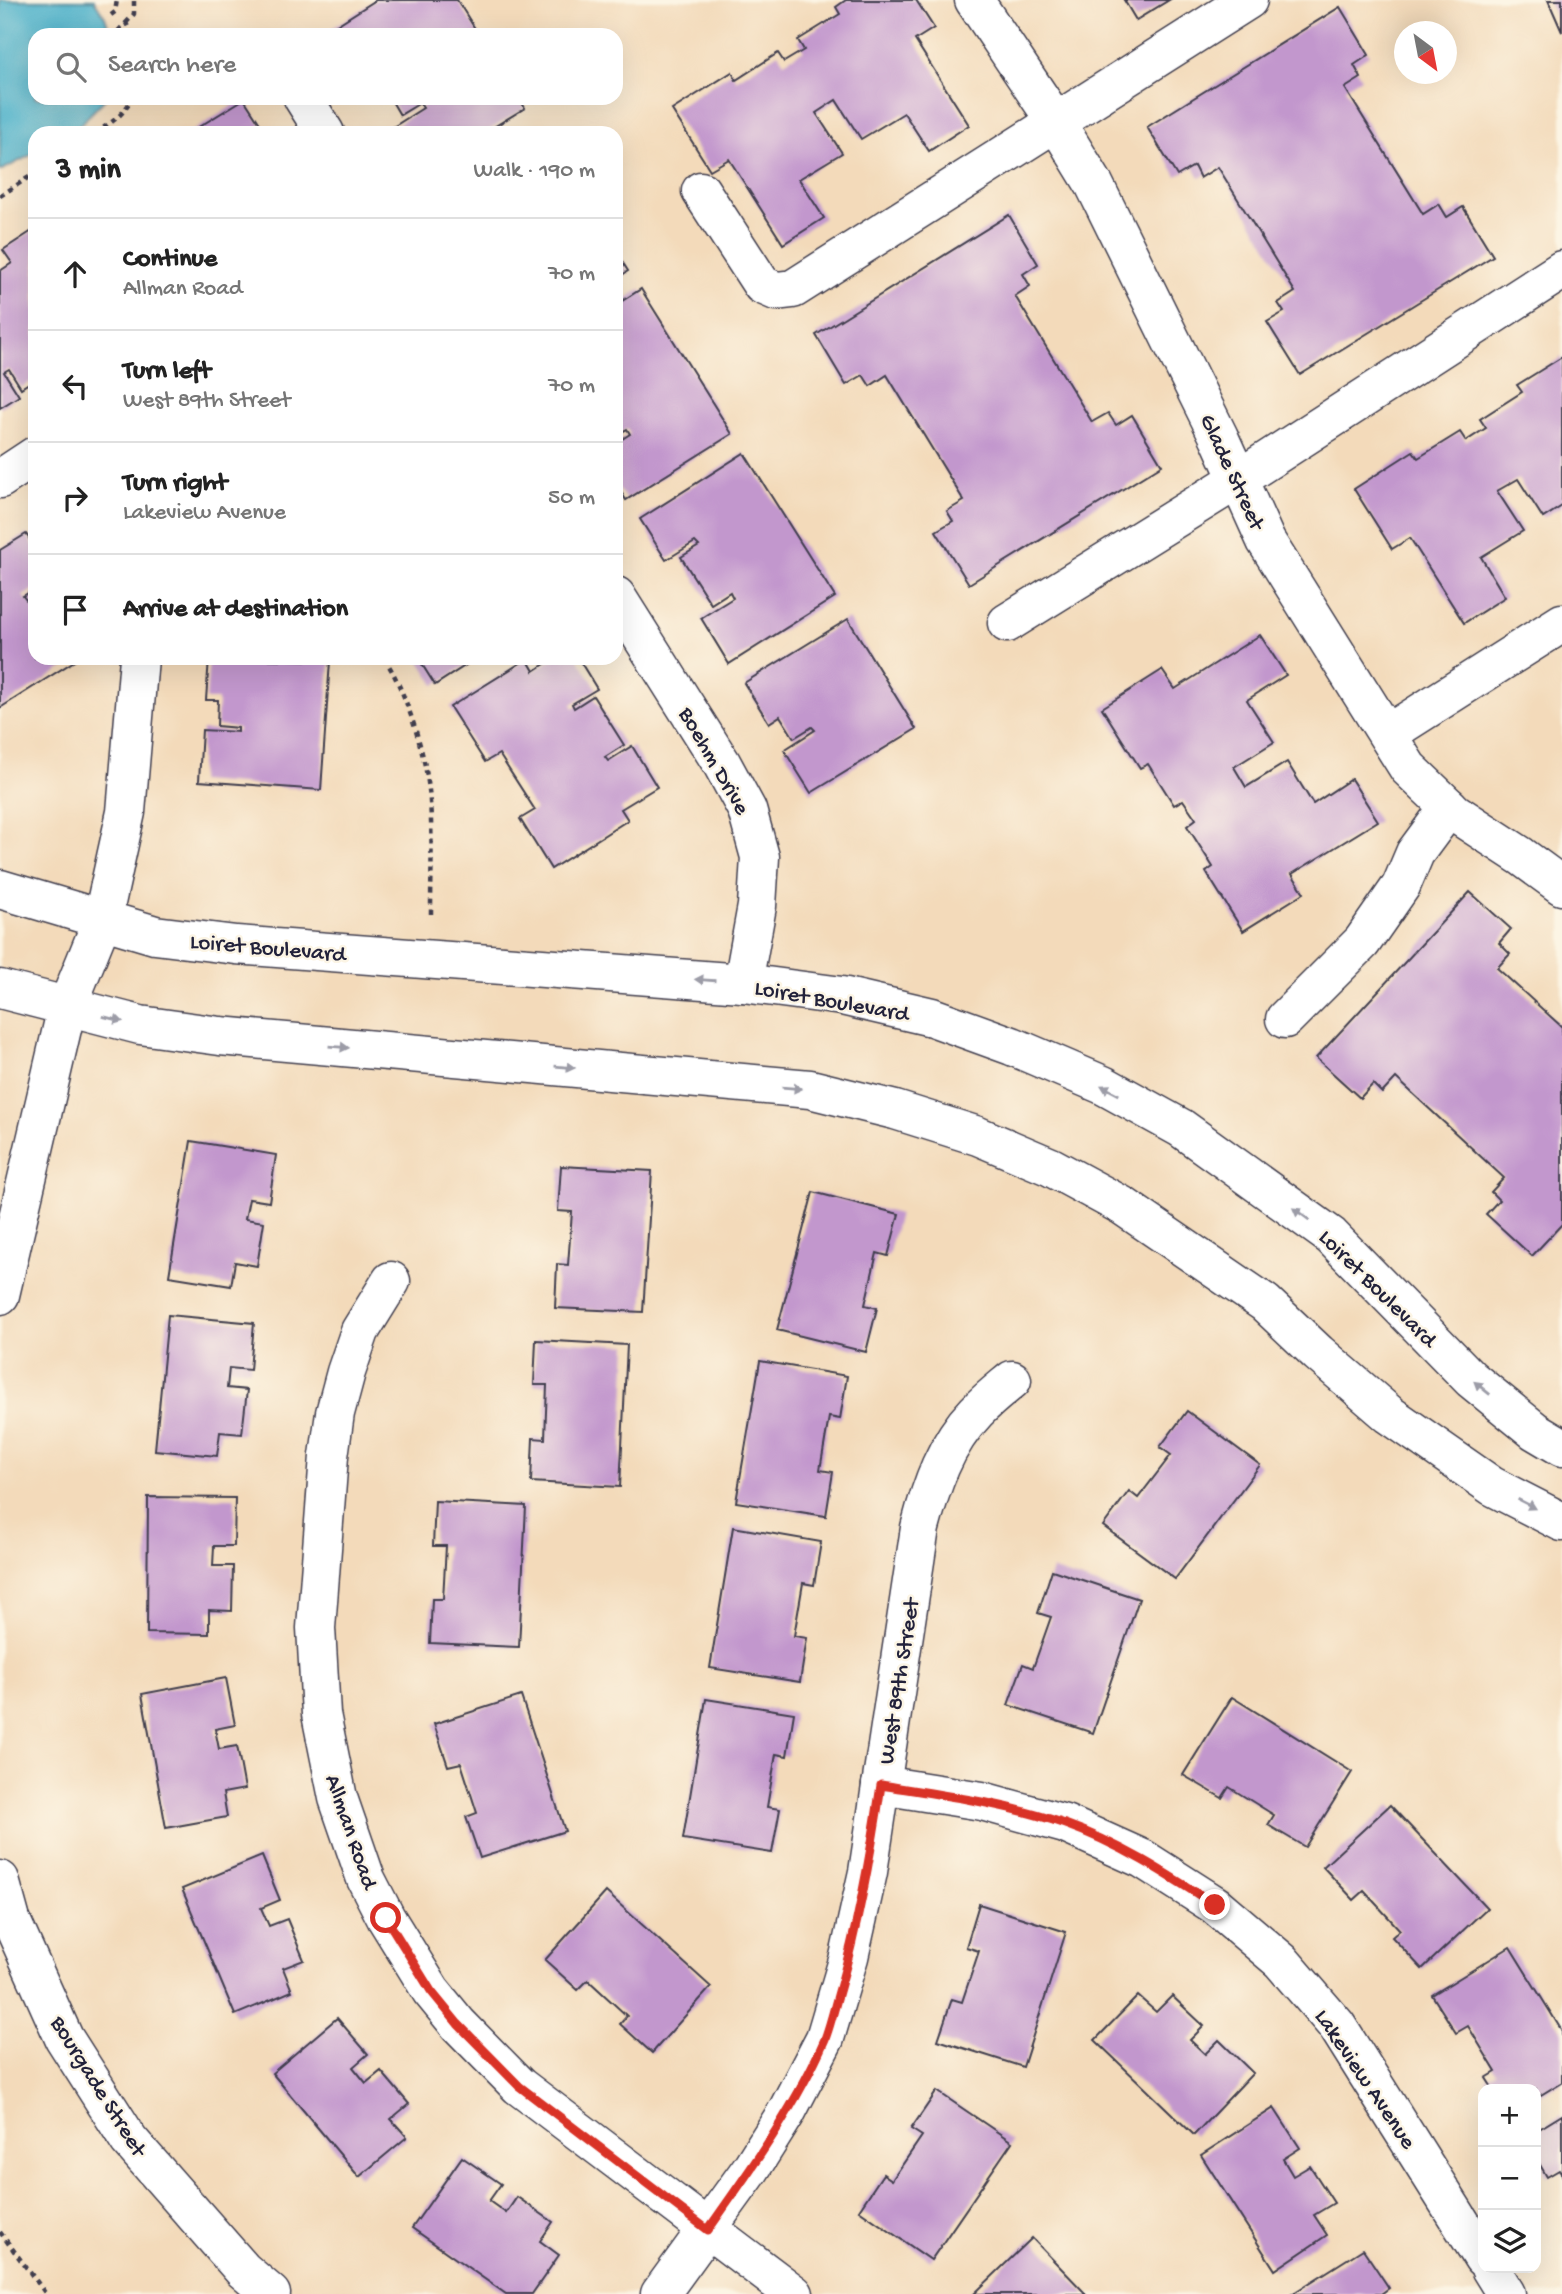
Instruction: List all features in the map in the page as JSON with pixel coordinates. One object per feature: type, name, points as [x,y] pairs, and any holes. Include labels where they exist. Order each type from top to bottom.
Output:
[{"type":"street","name":"Glade Street","points":[[974,0],[1094,184],[1219,437],[1266,541],[1408,768],[1449,807],[1562,886]]},
{"type":"street","points":[[701,191],[762,285],[776,290],[793,289],[1248,0]]},
{"type":"street","points":[[307,105],[321,126]]},
{"type":"street","points":[[1007,623],[1237,480],[1562,270]]},
{"type":"street","points":[[0,479],[28,461]]},
{"type":"street","name":"Boehm Drive","points":[[623,607],[722,764],[747,810],[760,857],[757,906],[743,983]]},
{"type":"street","points":[[1388,733],[1562,623]]},
{"type":"street","points":[[0,1295],[67,1007],[102,921],[126,812],[138,665]]},
{"type":"street","points":[[1285,1019],[1362,942],[1401,886],[1415,853],[1449,807]]},
{"type":"street","name":"Loiret Boulevard","points":[[0,889],[156,935],[236,945],[743,983],[842,996],[932,1017],[1012,1046],[1102,1085],[1181,1128],[1331,1236],[1471,1379],[1548,1439]]},
{"type":"street","points":[[0,989],[140,1026],[220,1036],[810,1089],[895,1110],[978,1136],[1051,1167],[1123,1206],[1265,1303],[1390,1415],[1492,1486],[1562,1522]]},
{"type":"street","name":"Allman Road","points":[[391,1280],[360,1331],[345,1371],[335,1413],[329,1456],[316,1628],[321,1714],[338,1798],[366,1879],[386,1918],[431,1991],[458,2024],[519,2086],[794,2294]]},
{"type":"street","name":"West 89th Street","points":[[660,2294],[750,2170],[786,2113],[825,2038],[849,1956],[868,1872],[920,1528],[931,1486],[949,1447],[975,1413],[1012,1380]]},
{"type":"street","name":"Lakeview Avenue","points":[[881,1785],[982,1801],[1065,1824],[1143,1859],[1215,1905],[1281,1961],[1337,2026],[1478,2250]]},
{"type":"street","name":"Bourgade Street","points":[[0,1880],[11,1920],[64,2038],[129,2140],[243,2270],[271,2294]]},
{"type":"street","points":[[1493,2273],[1506,2294]]},
{"type":"path","points":[[111,16],[115,12],[117,0]]},
{"type":"path","points":[[121,28],[134,13],[134,0]]},
{"type":"path","points":[[126,23],[128,28]]},
{"type":"path","points":[[106,126],[129,105]]},
{"type":"path","points":[[0,196],[28,178]]},
{"type":"path","points":[[389,665],[412,718],[429,788],[431,914]]},
{"type":"path","points":[[0,2232],[46,2294]]},
{"type":"water","points":[[0,0],[94,0],[109,28],[28,28],[28,105],[99,105],[79,126],[28,126],[28,157],[0,171]]},
{"type":"building","points":[[376,0],[457,0],[475,28],[332,28]]},
{"type":"building","points":[[846,0],[916,0],[934,28],[915,40],[969,125],[929,151],[904,113],[861,139],[836,100],[816,113],[842,153],[799,179],[824,218],[783,244],[729,159],[710,170],[672,110],[732,72],[736,80],[778,53],[784,62],[804,50],[798,40],[840,14],[836,7]]},
{"type":"building","points":[[1124,0],[1169,0],[1136,20]]},
{"type":"building","points":[[1548,0],[1562,0],[1562,32]]},
{"type":"building","points":[[1340,7],[1369,55],[1354,65],[1361,78],[1345,88],[1423,214],[1439,204],[1447,217],[1463,207],[1493,256],[1300,375],[1267,322],[1284,312],[1278,303],[1295,292],[1218,167],[1200,178],[1194,166],[1177,176],[1147,127]]},
{"type":"building","points":[[234,105],[248,105],[261,126],[200,126]]},
{"type":"building","points":[[394,105],[417,105],[400,115]]},
{"type":"building","points":[[421,105],[523,105],[525,108],[495,126],[395,126],[423,108]]},
{"type":"building","points":[[1009,215],[1038,264],[1023,274],[1030,286],[1015,296],[1092,422],[1108,413],[1116,425],[1132,415],[1162,465],[969,584],[936,531],[953,521],[947,511],[964,501],[887,375],[870,386],[863,375],[846,385],[816,335]]},
{"type":"building","points":[[28,234],[28,384],[21,388],[9,369],[4,372],[19,396],[0,408],[0,271],[12,263],[3,250]]},
{"type":"building","points":[[641,289],[732,434],[626,500],[623,495],[623,438],[630,434],[627,429],[623,431],[623,301]]},
{"type":"building","points":[[1562,357],[1562,506],[1543,518],[1518,479],[1497,491],[1523,531],[1481,557],[1505,597],[1464,623],[1410,538],[1392,549],[1354,489],[1413,451],[1418,458],[1460,432],[1466,441],[1486,428],[1480,419],[1522,392],[1517,385]]},
{"type":"building","points":[[744,453],[835,597],[729,664],[701,618],[733,598],[730,592],[711,604],[681,557],[699,546],[695,542],[666,560],[640,519]]},
{"type":"building","points":[[26,534],[28,537],[28,593],[23,596],[26,600],[28,599],[28,665],[68,665],[0,708],[0,550]]},
{"type":"building","points":[[848,619],[916,729],[811,793],[784,750],[815,730],[812,727],[794,738],[780,716],[769,723],[744,683]]},
{"type":"building","points":[[1260,635],[1286,675],[1247,700],[1274,742],[1234,767],[1246,787],[1287,762],[1313,804],[1351,779],[1378,821],[1292,874],[1304,893],[1243,931],[1206,872],[1213,867],[1187,826],[1196,819],[1183,800],[1174,805],[1148,764],[1140,768],[1102,708],[1162,670],[1175,689]]},
{"type":"building","points":[[208,665],[330,665],[321,790],[199,781],[202,730],[238,732],[238,728],[217,726],[218,700],[206,700]]},
{"type":"building","points":[[422,665],[466,665],[435,685]]},
{"type":"building","points":[[517,665],[530,665],[534,671],[543,665],[582,665],[597,689],[572,704],[574,708],[593,696],[624,745],[605,757],[608,761],[632,746],[657,787],[621,809],[628,820],[551,869],[520,819],[535,810],[499,754],[485,762],[450,707]]},
{"type":"building","points":[[1470,892],[1511,929],[1499,943],[1510,954],[1497,968],[1562,1027],[1562,1224],[1532,1256],[1486,1214],[1499,1200],[1491,1192],[1504,1178],[1396,1078],[1382,1093],[1373,1084],[1360,1098],[1316,1058]]},
{"type":"building","points":[[191,1141],[276,1155],[269,1202],[249,1199],[245,1219],[264,1222],[257,1266],[235,1262],[231,1286],[169,1276]]},
{"type":"building","points":[[561,1166],[652,1171],[643,1312],[555,1308],[557,1264],[568,1265],[572,1212],[558,1211]]},
{"type":"building","points":[[813,1192],[899,1214],[888,1256],[877,1253],[865,1305],[877,1308],[866,1352],[777,1330]]},
{"type":"building","points":[[168,1315],[254,1323],[250,1370],[229,1368],[227,1388],[247,1390],[242,1434],[220,1432],[217,1456],[155,1450]]},
{"type":"building","points":[[536,1340],[627,1345],[620,1487],[531,1482],[533,1438],[545,1439],[547,1385],[534,1385]]},
{"type":"building","points":[[760,1361],[847,1376],[840,1419],[829,1417],[820,1470],[833,1472],[826,1516],[736,1502]]},
{"type":"building","points":[[1187,1411],[1260,1465],[1175,1579],[1103,1526],[1129,1491],[1138,1498],[1171,1455],[1160,1447]]},
{"type":"building","points":[[148,1497],[235,1498],[234,1546],[214,1546],[213,1566],[233,1566],[232,1611],[209,1610],[209,1634],[147,1633]]},
{"type":"building","points":[[435,1501],[526,1506],[519,1647],[430,1643],[432,1599],[443,1599],[446,1546],[433,1546]]},
{"type":"building","points":[[733,1527],[821,1542],[814,1585],[803,1583],[794,1636],[807,1638],[800,1682],[710,1668]]},
{"type":"building","points":[[1052,1570],[1139,1599],[1093,1733],[1008,1705],[1023,1664],[1033,1668],[1051,1617],[1038,1613]]},
{"type":"building","points":[[226,1678],[235,1725],[215,1729],[219,1749],[237,1746],[245,1789],[223,1793],[227,1817],[166,1828],[142,1694]]},
{"type":"building","points":[[521,1696],[565,1831],[480,1858],[466,1817],[477,1813],[461,1763],[448,1766],[434,1724]]},
{"type":"building","points":[[1232,1697],[1352,1772],[1305,1847],[1268,1825],[1274,1815],[1229,1787],[1222,1798],[1183,1775]]},
{"type":"building","points":[[706,1699],[794,1713],[787,1756],[776,1754],[767,1807],[780,1809],[772,1853],[683,1839]]},
{"type":"building","points":[[1390,1805],[1487,1908],[1422,1969],[1392,1937],[1400,1930],[1364,1891],[1354,1900],[1323,1867]]},
{"type":"building","points":[[262,1856],[280,1900],[261,1908],[269,1926],[287,1919],[304,1960],[283,1968],[292,1991],[235,2015],[182,1889]]},
{"type":"building","points":[[606,1892],[711,1987],[652,2053],[620,2024],[627,2016],[588,1980],[578,1990],[545,1960]]},
{"type":"building","points":[[979,1904],[1066,1932],[1023,2067],[938,2040],[952,1999],[962,2002],[979,1951],[966,1947]]},
{"type":"building","points":[[1510,1947],[1562,2031],[1562,2082],[1541,2095],[1541,2084],[1490,2084],[1486,2078],[1496,2072],[1468,2026],[1456,2033],[1432,1995]]},
{"type":"building","points":[[1138,1996],[1156,2012],[1172,1996],[1204,2026],[1190,2040],[1205,2054],[1219,2040],[1253,2073],[1194,2135],[1095,2040]]},
{"type":"building","points":[[337,2018],[368,2054],[353,2067],[366,2083],[381,2071],[409,2104],[391,2119],[407,2137],[359,2177],[272,2073]]},
{"type":"building","points":[[937,2091],[1012,2142],[931,2260],[859,2210],[883,2174],[892,2180],[922,2136],[911,2129]]},
{"type":"building","points":[[1274,2108],[1300,2148],[1283,2159],[1293,2176],[1310,2166],[1334,2203],[1314,2215],[1327,2235],[1275,2270],[1201,2155]]},
{"type":"building","points":[[1562,2115],[1562,2175],[1559,2170],[1547,2177],[1541,2167],[1541,2128]]},
{"type":"building","points":[[462,2157],[501,2184],[489,2201],[506,2213],[517,2197],[553,2222],[540,2241],[559,2255],[532,2294],[506,2294],[412,2228]]},
{"type":"building","points":[[1032,2238],[1086,2294],[974,2294]]},
{"type":"building","points":[[1363,2249],[1389,2288],[1381,2294],[1292,2294]]},
{"type":"route","points":[[386,1918],[431,1991],[458,2024],[519,2086],[708,2230],[786,2113],[825,2038],[849,1956],[868,1872],[881,1785],[982,1801],[1065,1824],[1143,1859],[1215,1905]]}]
